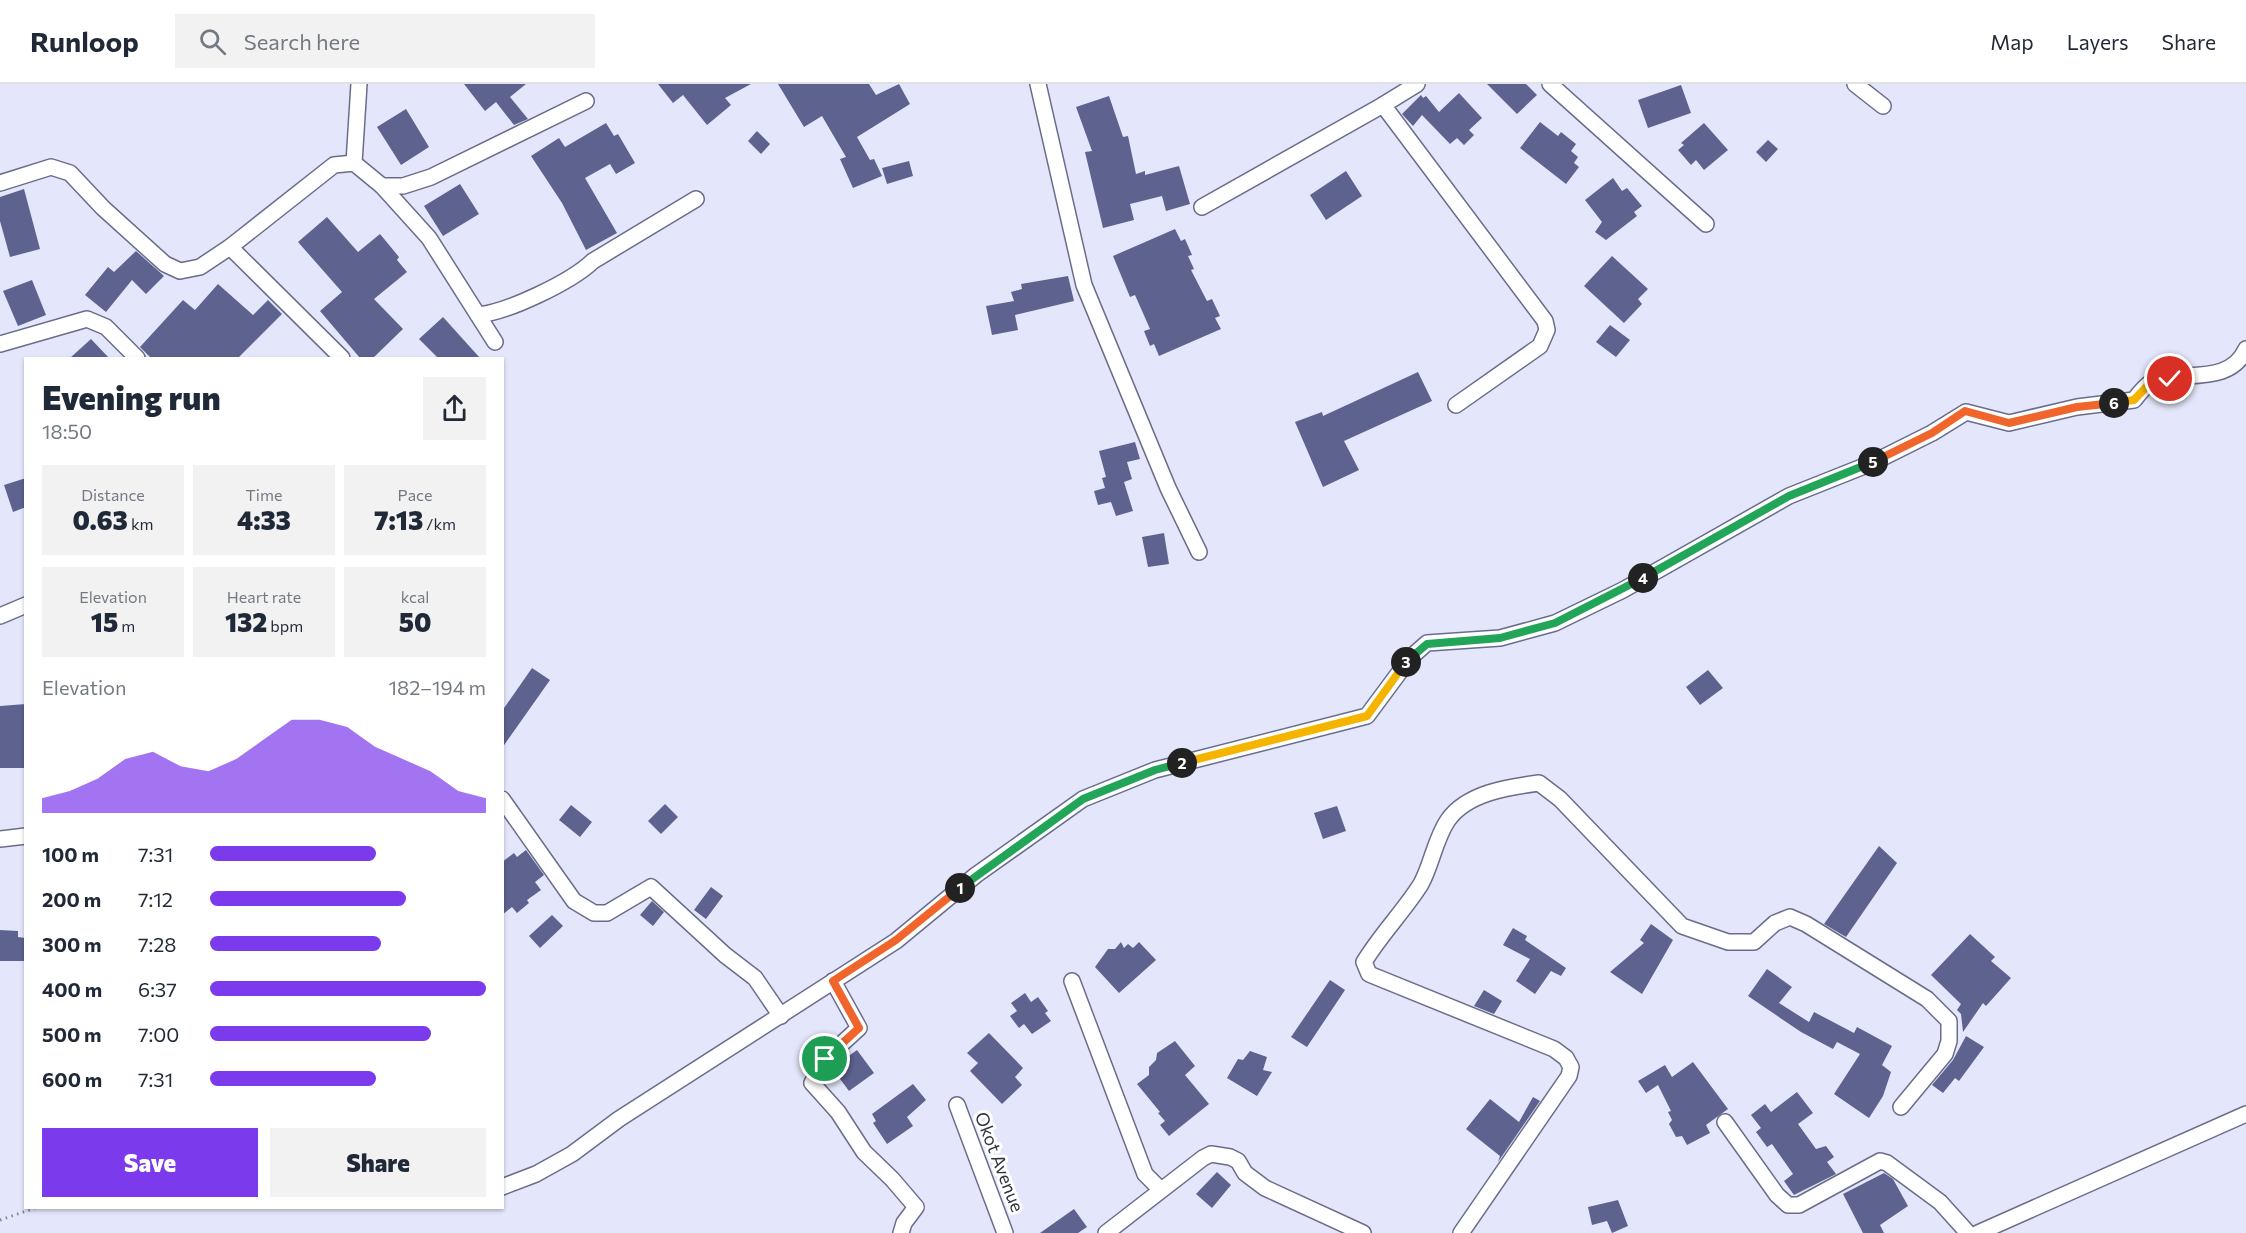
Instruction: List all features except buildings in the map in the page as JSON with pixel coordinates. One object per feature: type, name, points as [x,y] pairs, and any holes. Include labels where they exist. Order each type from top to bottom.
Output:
[{"type":"street","points":[[354,163],[359,84]]},
{"type":"street","points":[[1038,84],[1084,285],[1168,488],[1199,552]]},
{"type":"street","points":[[1202,207],[1417,84]]},
{"type":"street","points":[[1550,84],[1706,224]]},
{"type":"street","points":[[1855,84],[1883,106]]},
{"type":"street","points":[[382,186],[403,186],[431,177],[586,101]]},
{"type":"street","points":[[1383,105],[1545,321],[1546,338],[1539,346],[1455,405]]},
{"type":"street","points":[[0,183],[51,167],[60,168],[70,173],[103,208],[165,264],[180,271],[200,267],[230,247],[334,165],[354,163],[382,186],[429,238],[495,342]]},
{"type":"street","points":[[478,315],[500,311],[580,273],[593,261],[696,199]]},
{"type":"street","points":[[230,247],[341,357]]},
{"type":"street","points":[[0,344],[87,319],[106,327],[135,357]]},
{"type":"street","points":[[504,1186],[536,1174],[572,1154],[620,1119],[896,940],[976,875],[1083,799],[1155,770],[1367,716],[1396,674],[1427,644],[1500,638],[1555,623],[1623,590],[1789,496],[1872,463],[1932,433],[1965,411],[2009,423],[2077,407],[2134,400],[2150,383],[2213,374],[2242,358],[2246,349]]},
{"type":"street","points":[[0,616],[24,606]]},
{"type":"street","points":[[1461,1233],[1569,1076],[1571,1067],[1566,1058],[1554,1049],[1369,974],[1364,962],[1421,883],[1447,821],[1464,804],[1507,787],[1539,783],[1560,799],[1682,926],[1728,942],[1754,942],[1775,923],[1790,917],[1806,924],[1926,999],[1949,1021],[1949,1041],[1945,1054],[1901,1107]]},
{"type":"street","points":[[504,802],[574,901],[594,913],[607,913],[651,887],[725,955],[755,978],[781,1016]]},
{"type":"street","points":[[0,840],[24,836]]},
{"type":"street","points":[[833,981],[859,1028],[825,1059],[812,1083],[838,1113],[864,1152],[892,1179],[915,1207],[903,1223],[901,1233]]},
{"type":"street","points":[[1072,981],[1145,1174],[1161,1190]]},
{"type":"street","name":"Okot Avenue","points":[[957,1105],[1005,1233]]},
{"type":"street","points":[[1978,1233],[2246,1114]]},
{"type":"street","points":[[1725,1122],[1777,1195],[1788,1205],[1799,1205],[1880,1161],[1887,1163],[1940,1202],[1968,1233]]},
{"type":"street","points":[[1107,1233],[1203,1158],[1221,1154],[1238,1161],[1245,1173],[1265,1188],[1363,1233]]},
{"type":"path","points":[[0,1220],[32,1209]]},
{"type":"route","points":[[825,1059],[847,1042],[859,1028],[833,981],[896,940],[976,875],[1083,799],[1155,770],[1367,716],[1396,674],[1427,644],[1500,638],[1555,623],[1623,590],[1789,496],[1872,463],[1932,433],[1965,411],[2009,423],[2077,407],[2134,400],[2150,383],[2170,379]]}]
